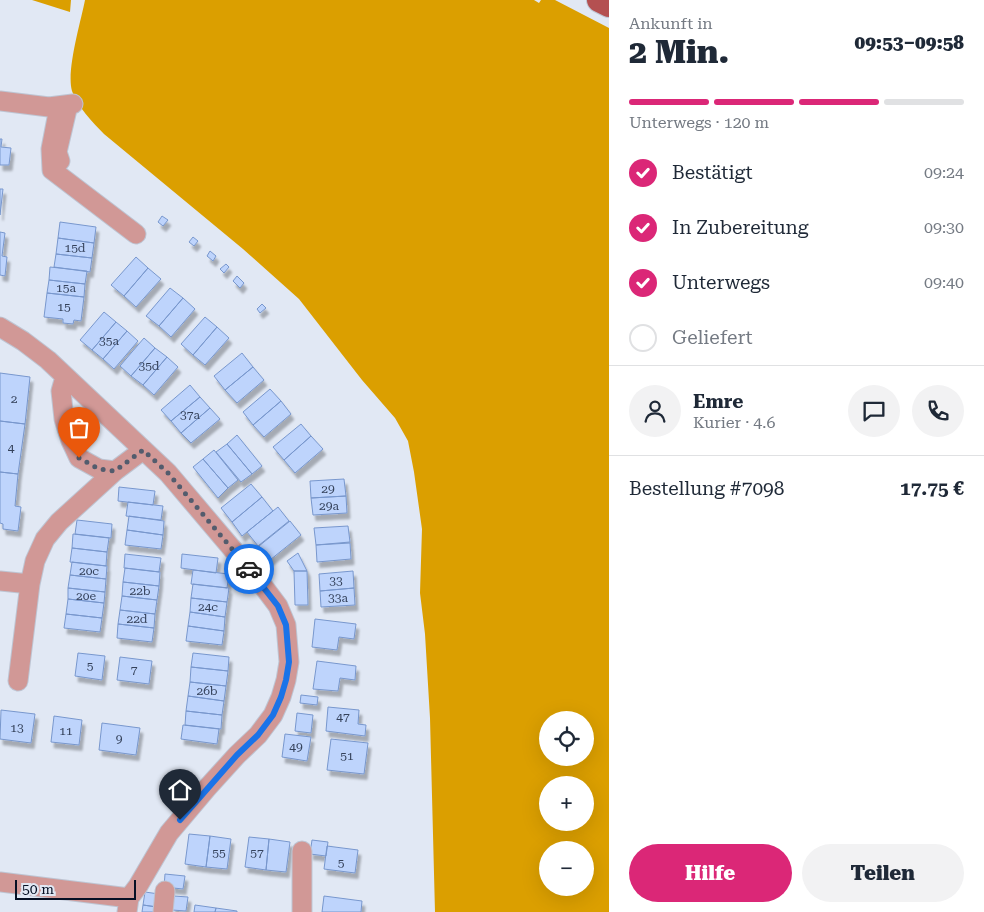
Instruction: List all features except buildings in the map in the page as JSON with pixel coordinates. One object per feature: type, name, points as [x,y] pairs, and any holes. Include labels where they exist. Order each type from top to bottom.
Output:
[{"type":"main road","points":[[599,0],[609,5]]},
{"type":"street","points":[[0,101],[48,107],[71,104]]},
{"type":"street","points":[[60,161],[57,152],[71,104]]},
{"type":"street","points":[[71,104],[57,118],[50,149],[52,170],[136,234]]},
{"type":"street","points":[[0,327],[48,360],[168,473],[257,578],[278,606],[286,625],[289,662],[281,697],[273,715],[258,735],[207,788],[169,833],[128,905],[0,882]]},
{"type":"street","points":[[65,376],[61,391],[64,419],[79,458],[99,469],[115,471]]},
{"type":"street","points":[[18,681],[30,584],[35,562],[45,539],[59,522],[115,471],[143,450]]},
{"type":"street","points":[[0,580],[30,584]]},
{"type":"street","points":[[302,852],[302,912]]},
{"type":"street","points":[[163,912],[165,891]]},
{"type":"shaded area","points":[[32,0],[71,0],[70,12]]},
{"type":"shaded area","points":[[85,0],[534,0],[539,3],[541,0],[555,0],[609,28],[609,912],[435,912],[430,718],[425,634],[420,593],[422,529],[408,441],[395,418],[362,380],[299,299],[243,249],[104,134],[90,120],[72,91],[72,59]]},
{"type":"way so far","points":[[79,458],[99,469],[115,471],[143,450],[168,473],[249,569]]},
{"type":"route","points":[[180,820],[237,755],[258,735],[273,715],[286,680],[289,662],[286,625],[278,606],[249,569]]}]
